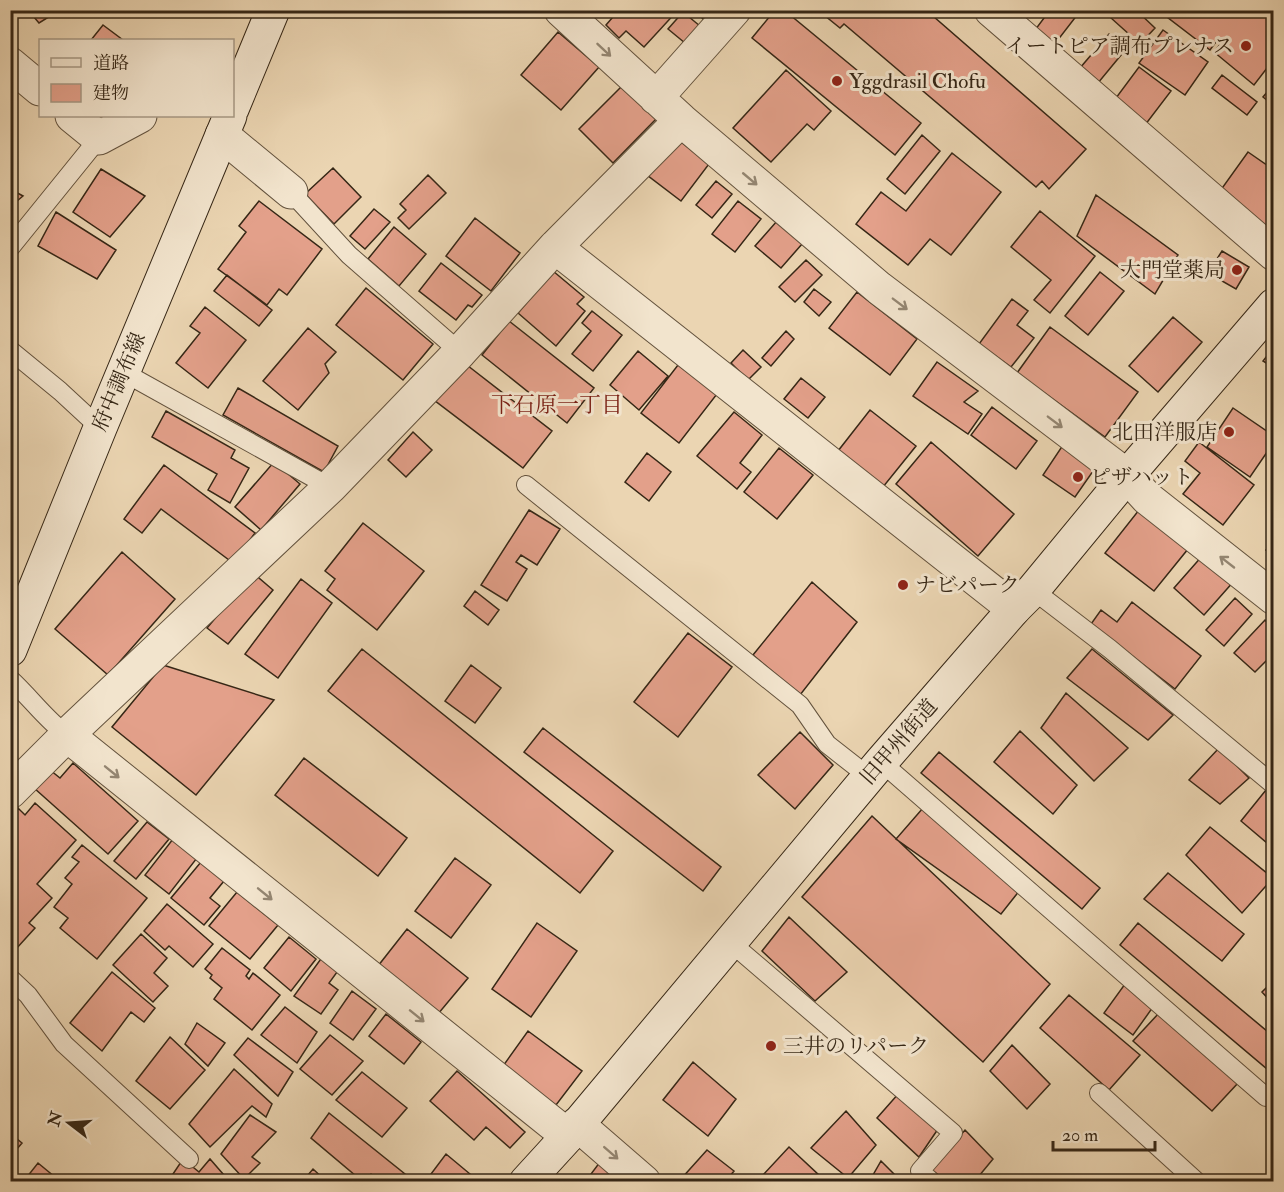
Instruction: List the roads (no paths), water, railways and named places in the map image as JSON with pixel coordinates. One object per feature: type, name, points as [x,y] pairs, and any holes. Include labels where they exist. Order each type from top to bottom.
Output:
[{"type":"street","name":"府中調布線","points":[[234,104],[273,10]]},
{"type":"street","points":[[561,10],[681,120],[879,288],[1127,476],[1156,505],[1274,598]]},
{"type":"street","points":[[656,98],[734,10]]},
{"type":"street","points":[[991,10],[1274,254]]},
{"type":"street","points":[[10,64],[39,88]]},
{"type":"street","points":[[73,117],[99,138],[138,117]]},
{"type":"street","name":"府中調布線","points":[[10,650],[229,117]]},
{"type":"street","points":[[232,117],[291,192]]},
{"type":"street","points":[[10,792],[67,735],[330,488],[460,352],[555,247],[681,120]]},
{"type":"street","points":[[555,247],[1024,599]]},
{"type":"street","name":"旧甲州街道","points":[[526,1182],[573,1130],[875,769],[1024,599],[1274,305]]},
{"type":"street","points":[[67,735],[573,1130],[644,1182]]},
{"type":"lane","points":[[10,248],[99,138]]},
{"type":"lane","points":[[291,192],[349,255],[460,352]]},
{"type":"lane","points":[[10,350],[100,428]]},
{"type":"lane","points":[[123,372],[330,488]]},
{"type":"lane","points":[[526,485],[800,705],[827,744],[875,769],[1266,1097]]},
{"type":"lane","points":[[1024,599],[1110,649],[1274,785]]},
{"type":"lane","points":[[10,679],[30,697],[56,727],[67,735]]},
{"type":"lane","points":[[730,942],[953,1133],[920,1171],[932,1182]]},
{"type":"lane","points":[[10,978],[28,995],[64,1044],[189,1159]]},
{"type":"lane","points":[[1099,1093],[1197,1182]]},
{"type":"place","name":"イートピア調布プレナス","points":[[1246,46]]},
{"type":"place","name":"Yggdrasil Chofu","points":[[837,81]]},
{"type":"place","name":"大門堂薬局","points":[[1237,270]]},
{"type":"place","name":"北田洋服店","points":[[1229,432]]},
{"type":"place","name":"ピザハット","points":[[1078,477]]},
{"type":"place","name":"ナビパーク","points":[[903,585]]},
{"type":"place","name":"三井のリパーク","points":[[771,1046]]},
{"type":"district","name":"下石原一丁目","points":[[557,405]]}]
